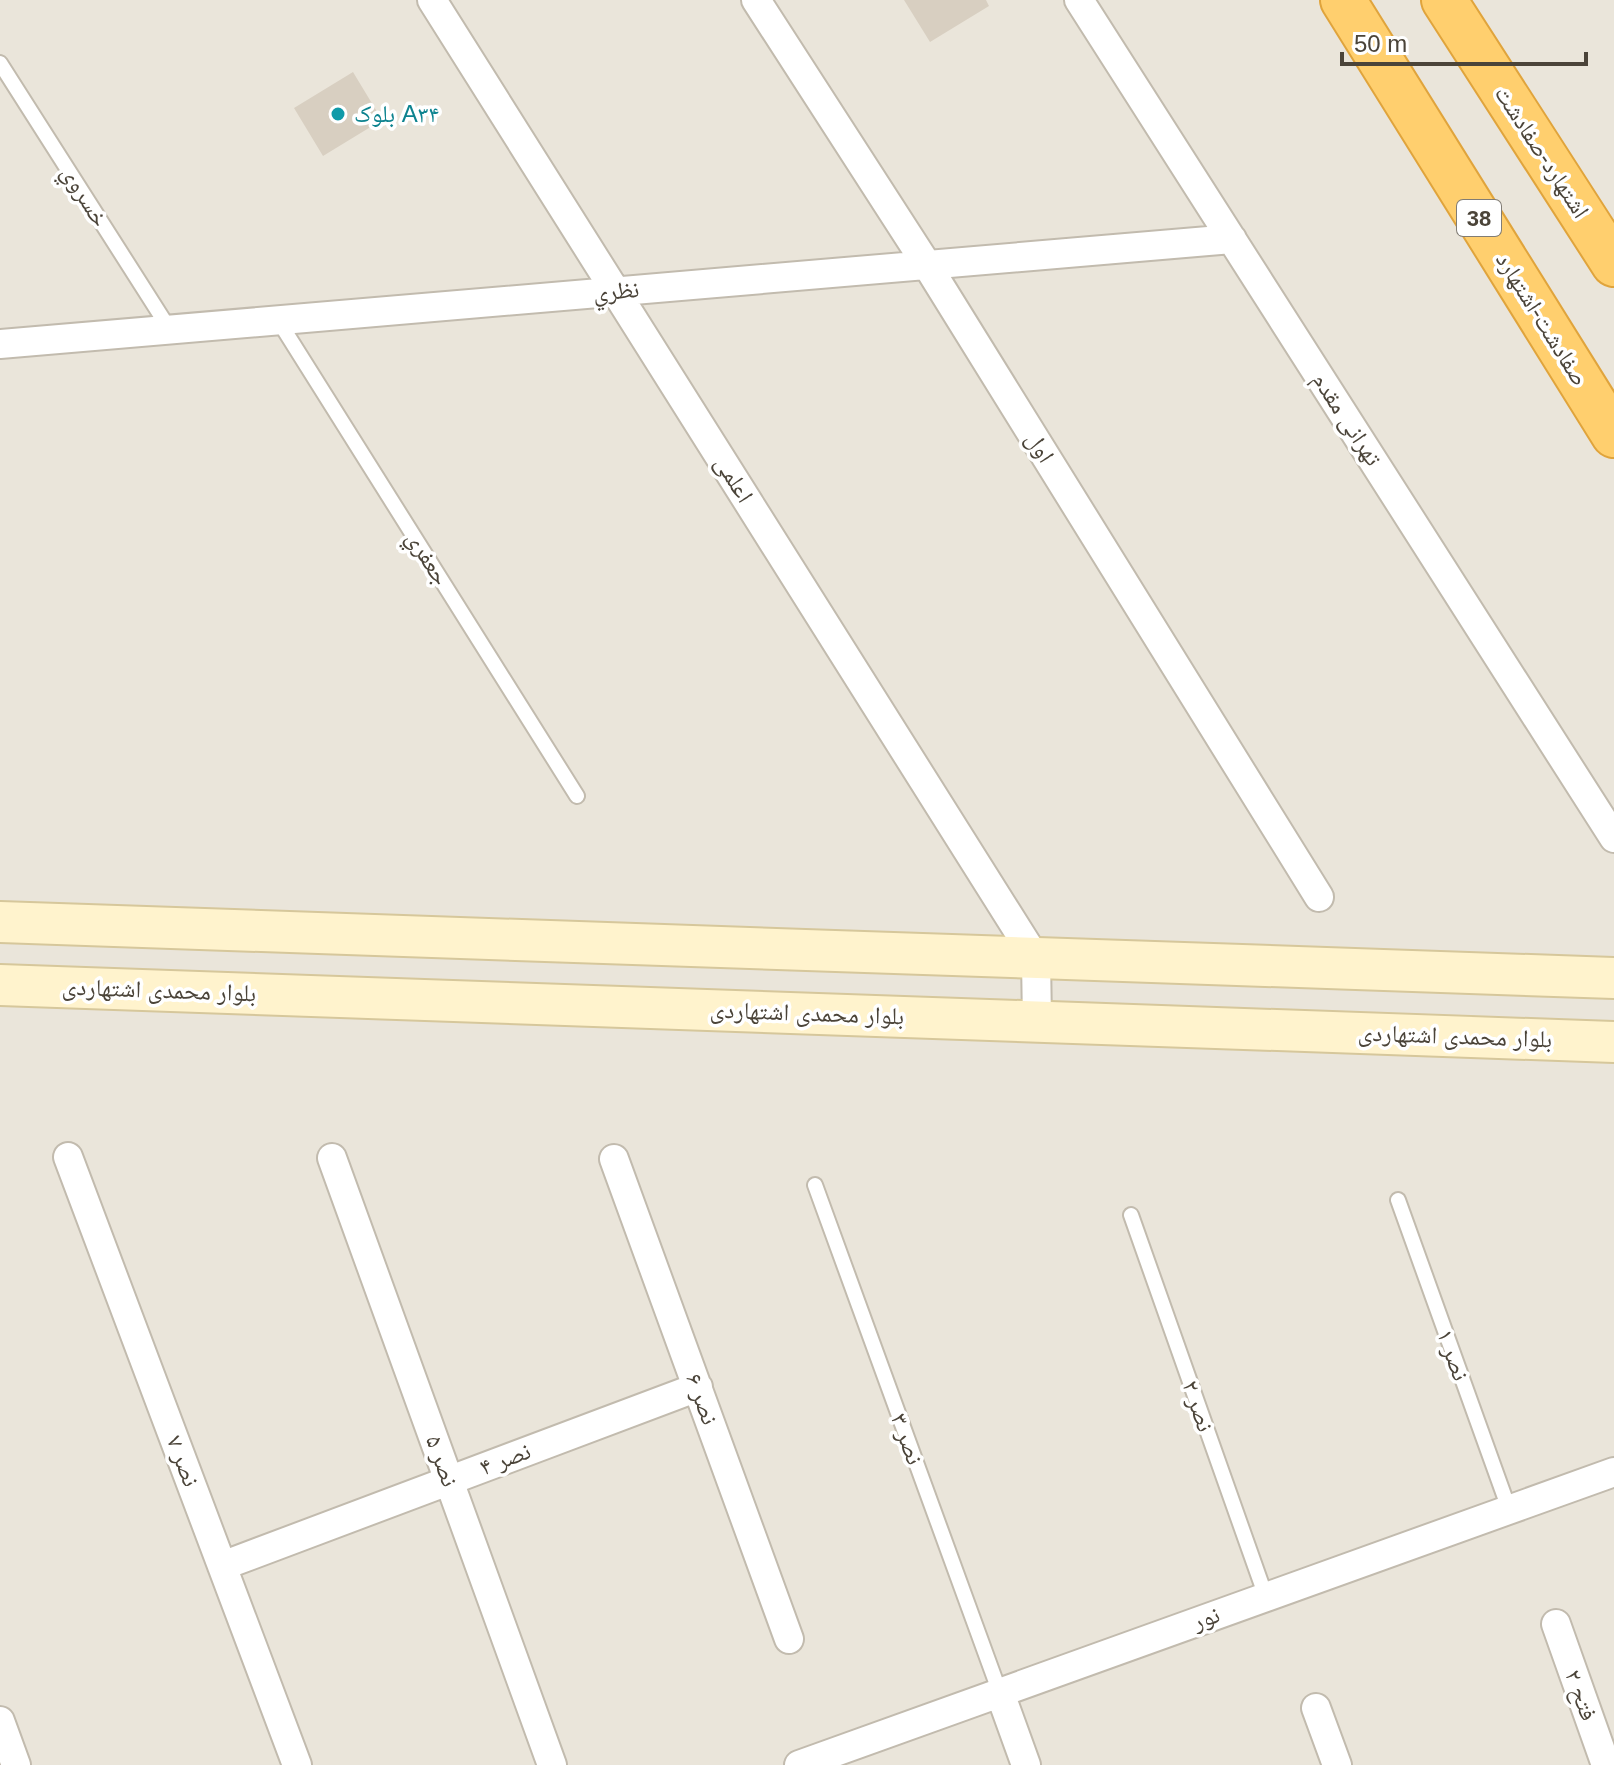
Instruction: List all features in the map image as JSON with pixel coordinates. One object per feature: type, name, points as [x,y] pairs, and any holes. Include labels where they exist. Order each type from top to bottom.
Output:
[{"type":"highway","name":"اشتهارد-صفادشت","points":[[1444,0],[1614,264]]},
{"type":"highway","name":"صفادشت-اشتهارد","points":[[1356,8],[1614,435]]},
{"type":"main road","points":[[0,922],[1614,978]]},
{"type":"main road","name":"بلوار محمدی اشتهاردی","points":[[0,985],[1614,1042]]},
{"type":"street","name":"اعلمی","points":[[432,0],[1036,959]]},
{"type":"street","name":"اول","points":[[756,0],[927,265],[1319,897]]},
{"type":"street","name":"تهرانی مقدم","points":[[1079,0],[1614,838]]},
{"type":"street","name":"نظري","points":[[0,344],[1232,239]]},
{"type":"street","points":[[1036,959],[1037,1021]]},
{"type":"street","name":"نصر ۷","points":[[68,1157],[297,1765]]},
{"type":"street","name":"نصر ۵","points":[[332,1158],[552,1765]]},
{"type":"street","name":"نصر ۶","points":[[614,1159],[789,1639]]},
{"type":"street","name":"نصر ۴","points":[[222,1566],[698,1387]]},
{"type":"street","name":"نور","points":[[799,1765],[1614,1472]]},
{"type":"street","name":"فتح ۲","points":[[1556,1624],[1606,1765]]},
{"type":"street","points":[[1000,1693],[1026,1765]]},
{"type":"street","points":[[1316,1708],[1337,1765]]},
{"type":"street","points":[[0,1721],[16,1765]]},
{"type":"lane","name":"خسروي","points":[[0,63],[170,330]]},
{"type":"lane","name":"جعفري","points":[[278,320],[577,796]]},
{"type":"lane","name":"نصر ۳","points":[[815,1185],[1000,1693]]},
{"type":"lane","name":"نصر ۱","points":[[1398,1200],[1509,1509]]},
{"type":"lane","name":"نصر ۲","points":[[1131,1215],[1266,1597]]},
{"type":"shaded area","points":[[0,0],[1614,0],[1614,1765],[0,1765]]},
{"type":"building","points":[[904,0],[986,0],[989,6],[930,42]]},
{"type":"building","name":"بلوک A۳۴","points":[[353,72],[382,120],[323,156],[294,108]]},
{"type":"place","name":"بلوک A۳۴","points":[[338,114]]}]
